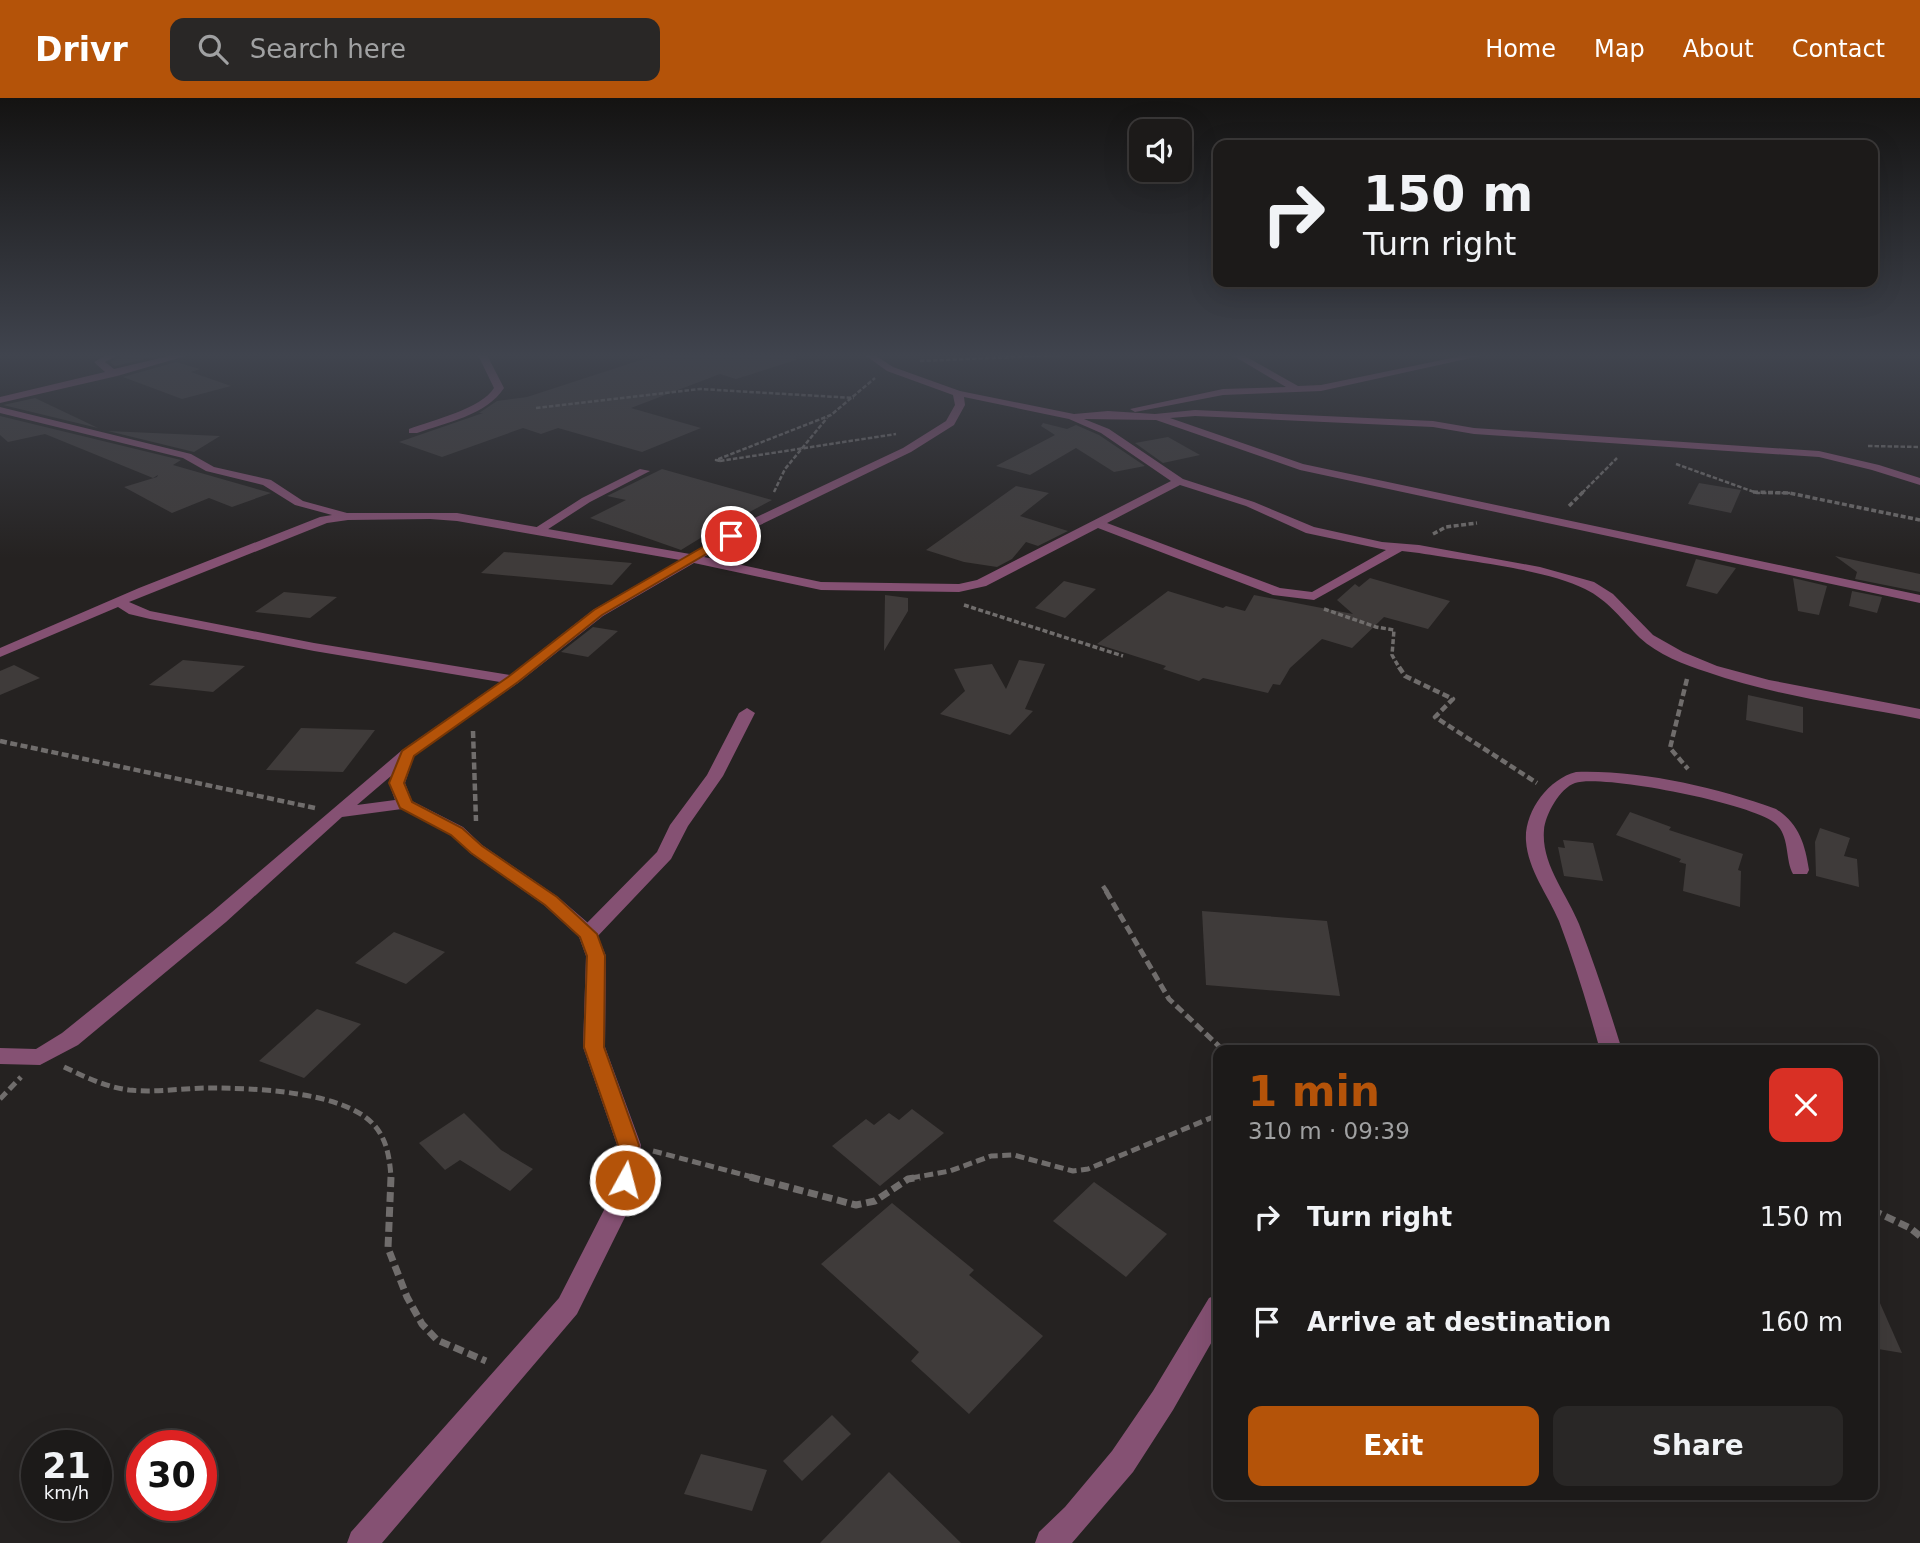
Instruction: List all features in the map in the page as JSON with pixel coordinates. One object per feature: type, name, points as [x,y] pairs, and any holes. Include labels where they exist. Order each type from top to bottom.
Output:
[{"type":"street","points":[[51,422],[177,453],[210,469],[267,482],[299,503],[348,516]]},
{"type":"street","points":[[412,431],[434,422]]},
{"type":"street","points":[[0,1056],[40,1057],[70,1039],[219,917],[407,754],[513,680],[598,613],[752,524],[906,450],[950,422]]},
{"type":"street","points":[[1087,422],[1105,431],[1179,481],[1250,504],[1310,530],[1399,548],[1419,549],[1540,571],[1589,585],[1608,597],[1648,638],[1678,655],[1712,669],[1767,684],[1920,715]]},
{"type":"street","points":[[1172,422],[1286,464],[1920,599]]},
{"type":"street","points":[[1399,422],[1433,424],[1474,431],[1819,454],[1875,467],[1920,482]]},
{"type":"street","points":[[535,532],[586,500],[644,471]]},
{"type":"street","points":[[0,653],[310,525],[348,516],[430,514],[473,519],[690,558],[821,586],[959,588],[981,583],[1179,481]]},
{"type":"street","points":[[1097,523],[1278,592],[1303,596],[1319,594],[1399,548]]},
{"type":"street","points":[[119,602],[134,611],[150,615],[314,647],[513,680]]},
{"type":"street","points":[[588,934],[665,855],[678,825],[715,776],[747,713]]},
{"type":"street","points":[[405,804],[397,783],[407,754]]},
{"type":"street","points":[[1609,1045],[1576,941],[1566,915],[1543,872],[1535,845],[1534,826],[1558,786],[1574,777],[1612,777],[1756,807],[1782,819],[1796,843],[1800,870]]},
{"type":"street","points":[[337,813],[405,804],[457,831],[477,849],[551,901],[588,934],[596,956],[594,1047],[629,1145],[625,1180],[616,1211],[568,1306],[362,1543]]},
{"type":"street","points":[[1050,1543],[1086,1507],[1160,1408],[1213,1315]]},
{"type":"path","points":[[812,422],[716,460],[944,428]]},
{"type":"path","points":[[752,524],[779,500],[774,492],[785,469],[824,422]]},
{"type":"path","points":[[1559,521],[1561,514],[1633,441]]},
{"type":"path","points":[[1674,463],[1756,493],[1800,495],[1920,520]]},
{"type":"path","points":[[1419,549],[1436,531],[1493,519],[1506,510]]},
{"type":"path","points":[[1303,596],[1331,613],[1394,630],[1392,654],[1405,676],[1453,699],[1435,717],[1554,793]]},
{"type":"path","points":[[953,601],[1123,656]]},
{"type":"path","points":[[1678,655],[1687,673],[1687,681],[1670,748],[1675,757],[1690,771]]},
{"type":"path","points":[[471,709],[476,760],[477,849]]},
{"type":"path","points":[[0,741],[337,813]]},
{"type":"path","points":[[1103,886],[1169,999],[1218,1045]]},
{"type":"path","points":[[40,1057],[117,1088],[212,1088],[318,1098],[361,1114],[374,1125],[383,1142],[393,1180],[388,1250],[411,1308],[436,1340],[511,1372]]},
{"type":"path","points":[[629,1145],[856,1205],[874,1201],[908,1179],[950,1171],[991,1156],[1014,1155],[1073,1171],[1088,1169],[1213,1117]]},
{"type":"path","points":[[1878,1213],[1910,1227],[1920,1236]]},
{"type":"building","points":[[0,422],[26,422],[181,460],[173,465],[271,493],[232,507],[209,498],[172,513],[124,487],[157,477],[158,475],[153,478],[45,434],[8,442],[0,435]]},
{"type":"building","points":[[75,422],[86,422],[98,428]]},
{"type":"building","points":[[456,422],[682,422],[701,428],[642,452],[558,428],[541,434],[523,428],[442,457],[399,442]]},
{"type":"building","points":[[1043,423],[1067,429],[1076,425],[1099,435],[1145,466],[1114,472],[1076,448],[1030,475],[996,466],[1055,435],[1041,426]]},
{"type":"building","points":[[108,431],[220,436],[194,452]]},
{"type":"building","points":[[1168,437],[1200,455],[1163,463],[1135,443]]},
{"type":"building","points":[[662,469],[772,500],[742,516],[738,515],[681,550],[590,518],[626,500],[607,496]]},
{"type":"building","points":[[1699,483],[1741,490],[1731,513],[1688,504]]},
{"type":"building","points":[[1016,486],[1049,493],[1020,516],[1068,531],[1038,546],[1026,542],[1012,559],[997,567],[964,562],[926,550]]},
{"type":"building","points":[[504,552],[632,563],[612,585],[481,573]]},
{"type":"building","points":[[1835,556],[1920,574],[1920,592],[1855,579],[1857,572]]},
{"type":"building","points":[[1696,559],[1736,568],[1717,594],[1686,586]]},
{"type":"building","points":[[1370,578],[1450,601],[1428,629],[1384,617],[1352,648],[1322,639],[1290,668],[1280,685],[1273,684],[1268,693],[1203,678],[1199,681],[1163,669],[1166,666],[1097,644],[1168,591],[1223,608],[1226,606],[1245,611],[1254,595],[1353,614],[1337,600],[1355,584],[1359,587]]},
{"type":"building","points":[[1793,578],[1827,586],[1819,615],[1798,611]]},
{"type":"building","points":[[1064,581],[1096,589],[1065,618],[1035,608]]},
{"type":"building","points":[[1852,591],[1882,597],[1877,613],[1849,606]]},
{"type":"building","points":[[284,592],[337,597],[310,618],[255,612]]},
{"type":"building","points":[[885,595],[908,598],[908,611],[884,651]]},
{"type":"building","points":[[593,627],[618,631],[588,657],[561,652]]},
{"type":"building","points":[[183,660],[245,666],[213,692],[149,685]]},
{"type":"building","points":[[1019,660],[1045,664],[1025,709],[1033,711],[1010,735],[940,714],[965,691],[954,669],[992,664],[1006,689]]},
{"type":"building","points":[[14,665],[40,678],[0,695],[0,671]]},
{"type":"building","points":[[1748,695],[1803,707],[1803,733],[1746,720]]},
{"type":"building","points":[[301,728],[375,730],[343,772],[266,770]]},
{"type":"building","points":[[1630,812],[1671,827],[1669,830],[1743,854],[1738,870],[1741,871],[1740,907],[1683,891],[1686,864],[1679,862],[1681,859],[1616,835]]},
{"type":"building","points":[[1820,828],[1850,838],[1844,856],[1857,859],[1859,887],[1816,876],[1815,842]]},
{"type":"building","points":[[1563,840],[1593,843],[1603,881],[1564,876],[1558,847],[1565,848]]},
{"type":"building","points":[[1202,911],[1327,921],[1340,996],[1206,985]]},
{"type":"building","points":[[394,932],[445,952],[406,984],[355,963]]},
{"type":"building","points":[[317,1009],[361,1024],[304,1078],[259,1061]]},
{"type":"building","points":[[912,1109],[944,1133],[880,1186],[832,1146],[866,1119],[874,1125],[889,1113],[899,1120]]},
{"type":"building","points":[[464,1113],[501,1150],[533,1169],[510,1191],[460,1160],[445,1170],[419,1143]]},
{"type":"building","points":[[1094,1182],[1167,1234],[1126,1277],[1053,1221]]},
{"type":"building","points":[[892,1203],[974,1270],[969,1275],[1043,1336],[969,1414],[911,1361],[919,1352],[821,1264]]},
{"type":"building","points":[[1878,1299],[1902,1353],[1878,1349]]},
{"type":"building","points":[[832,1415],[851,1434],[802,1481],[783,1461]]},
{"type":"building","points":[[701,1454],[767,1470],[752,1511],[684,1494]]},
{"type":"building","points":[[889,1472],[961,1543],[820,1543]]},
{"type":"route","points":[[625,1180],[629,1145],[607,1077],[594,1047],[596,956],[588,934],[551,901],[477,849],[457,831],[405,804],[397,783],[407,754],[513,680],[566,636],[598,613],[731,536]]}]
